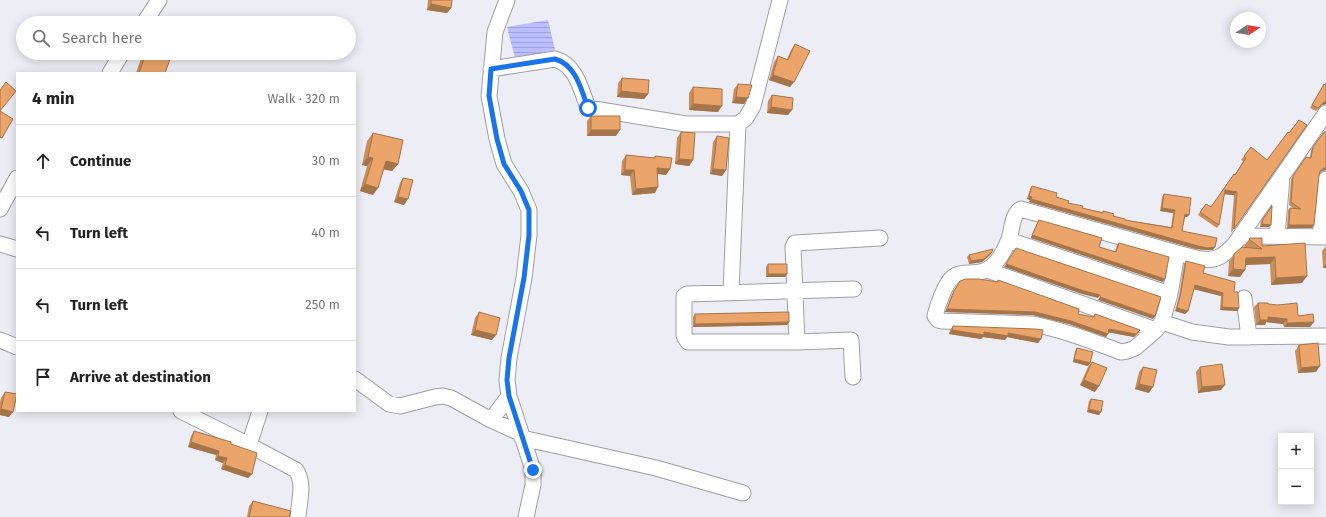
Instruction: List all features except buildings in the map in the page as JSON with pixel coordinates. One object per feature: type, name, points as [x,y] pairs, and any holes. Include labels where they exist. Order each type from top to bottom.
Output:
[{"type":"street","points":[[149,16],[159,0]]},
{"type":"street","points":[[507,0],[495,32],[489,96],[497,139],[504,164],[521,191],[529,210],[529,235],[524,278],[508,370],[509,396],[533,470],[534,478],[526,517]]},
{"type":"street","points":[[491,69],[555,59],[562,61],[574,72],[588,108],[686,124],[738,124],[746,118],[753,106],[780,0]]},
{"type":"street","points":[[111,72],[118,60]]},
{"type":"street","points":[[987,270],[997,261],[1009,240],[1016,213],[1021,209],[1195,258],[1214,259],[1221,256],[1234,245],[1326,113]]},
{"type":"street","points":[[732,292],[738,124]]},
{"type":"street","points":[[1277,236],[1282,176]]},
{"type":"street","points":[[1240,236],[1323,237],[1326,179]]},
{"type":"street","points":[[0,209],[16,180]]},
{"type":"street","points":[[797,342],[793,247],[795,243],[880,238]]},
{"type":"street","points":[[1009,240],[1170,294]]},
{"type":"street","points":[[0,244],[16,250]]},
{"type":"street","points":[[1178,253],[1170,294],[1159,326],[1135,348],[1127,351],[1121,352],[1073,335],[1033,324],[942,321],[936,318],[936,313],[946,288],[953,276],[987,270],[1159,326],[1229,337],[1326,336]]},
{"type":"street","points":[[853,377],[851,340],[797,342],[692,342],[686,340],[684,329],[684,296],[687,294],[732,292],[854,289]]},
{"type":"street","points":[[1244,298],[1249,337]]},
{"type":"street","points":[[0,340],[16,347]]},
{"type":"street","points":[[356,380],[394,406],[443,396],[456,400],[521,435],[656,468],[743,493]]},
{"type":"street","points":[[491,420],[509,396]]},
{"type":"street","points":[[183,412],[296,470],[300,476],[301,485],[298,517]]},
{"type":"street","points":[[249,445],[260,412]]},
{"type":"water","points":[[548,20],[555,50],[515,58],[507,27]]},
{"type":"route","points":[[533,470],[509,396],[507,380],[509,358],[524,278],[529,235],[529,210],[521,191],[504,164],[497,139],[489,96],[491,69],[555,59],[562,61],[574,72],[588,108]]}]
